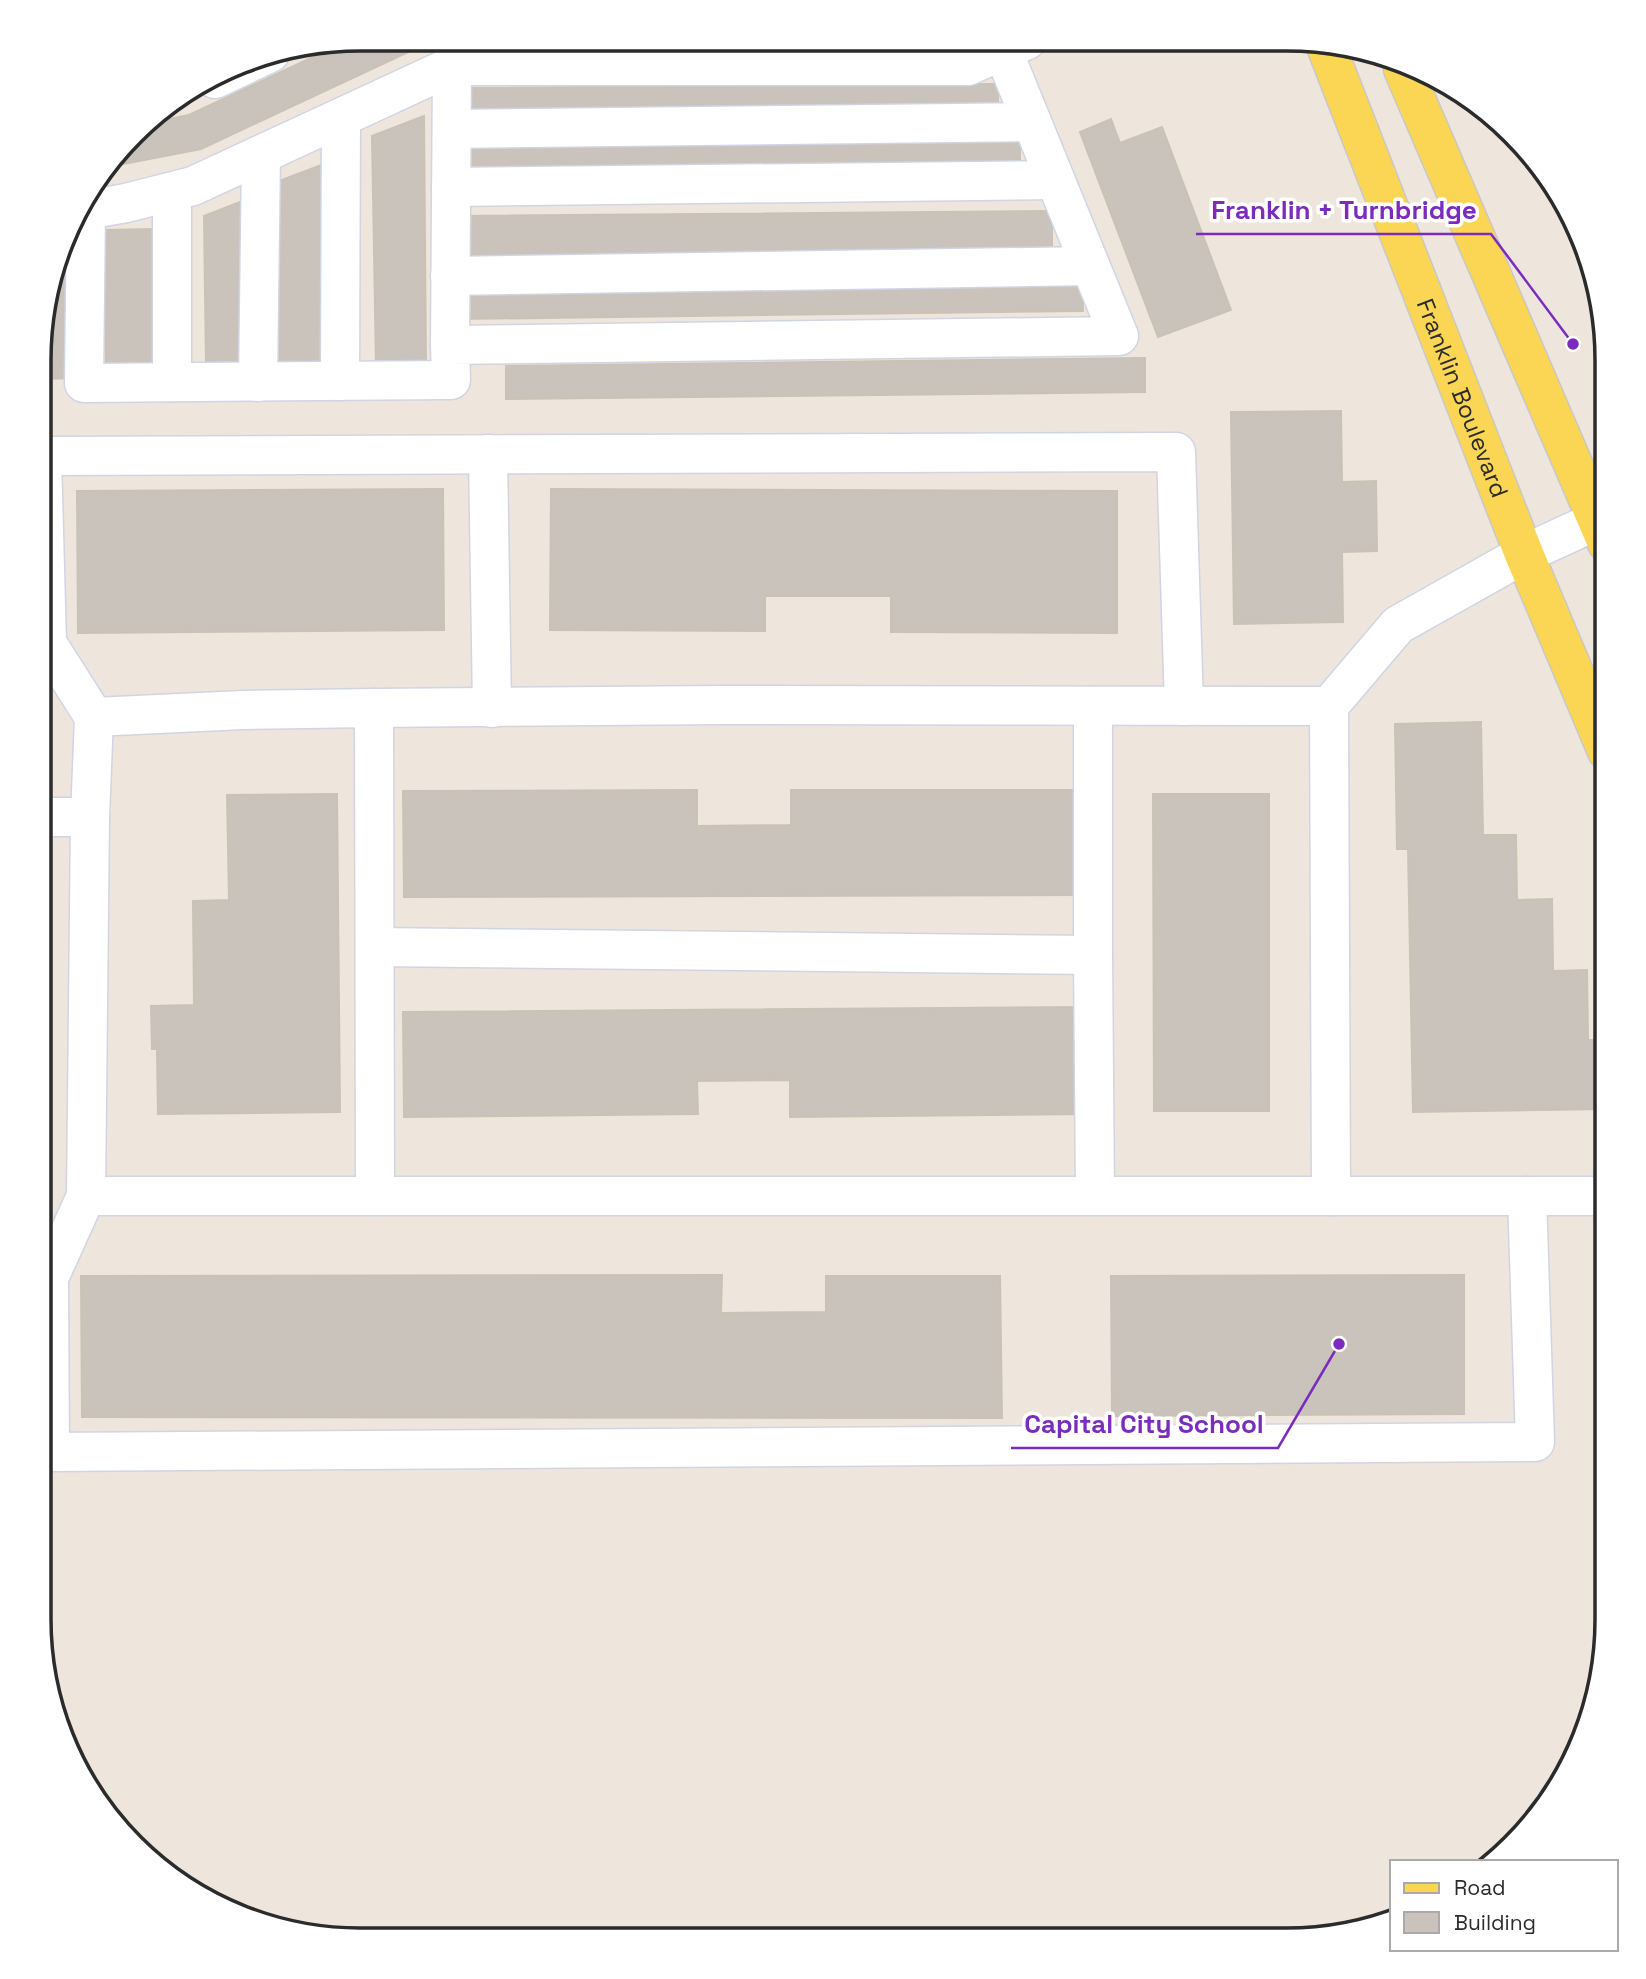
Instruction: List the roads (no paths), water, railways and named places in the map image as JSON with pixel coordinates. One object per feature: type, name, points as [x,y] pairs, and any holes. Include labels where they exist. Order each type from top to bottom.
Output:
[{"type":"main road","name":"Franklin Boulevard","points":[[1329,53],[1524,554],[1595,723]]},
{"type":"main road","points":[[1404,74],[1595,507]]},
{"type":"street","points":[[90,209],[126,204],[193,186],[452,66],[968,66],[1003,51]]},
{"type":"street","points":[[450,345],[1119,336],[1032,122],[1016,51]]},
{"type":"street","points":[[86,217],[84,383],[452,380],[452,66]]},
{"type":"street","points":[[340,381],[341,118]]},
{"type":"street","points":[[452,129],[1032,122]]},
{"type":"street","points":[[258,382],[261,155]]},
{"type":"street","points":[[452,187],[1055,180]]},
{"type":"street","points":[[172,192],[172,382]]},
{"type":"street","points":[[450,276],[1090,266]]},
{"type":"street","points":[[51,456],[1176,452],[1184,706]]},
{"type":"street","points":[[488,454],[492,708]]},
{"type":"street","points":[[1331,1196],[1329,706],[1398,625],[1524,554],[1595,530]]},
{"type":"street","points":[[51,649],[94,717],[90,817],[86,1196],[51,1274]]},
{"type":"street","points":[[1093,706],[1095,1196]]},
{"type":"street","points":[[94,717],[243,709],[1329,706]]},
{"type":"street","points":[[374,708],[375,1196]]},
{"type":"street","points":[[51,817],[90,817]]},
{"type":"street","points":[[375,947],[1093,955]]},
{"type":"street","points":[[86,1196],[1595,1196]]},
{"type":"street","points":[[51,1452],[1535,1442],[1527,1196]]},
{"type":"place","name":"Franklin + Turnbridge","points":[[1573,344]]},
{"type":"place","name":"Capital City School","points":[[1339,1344]]}]
